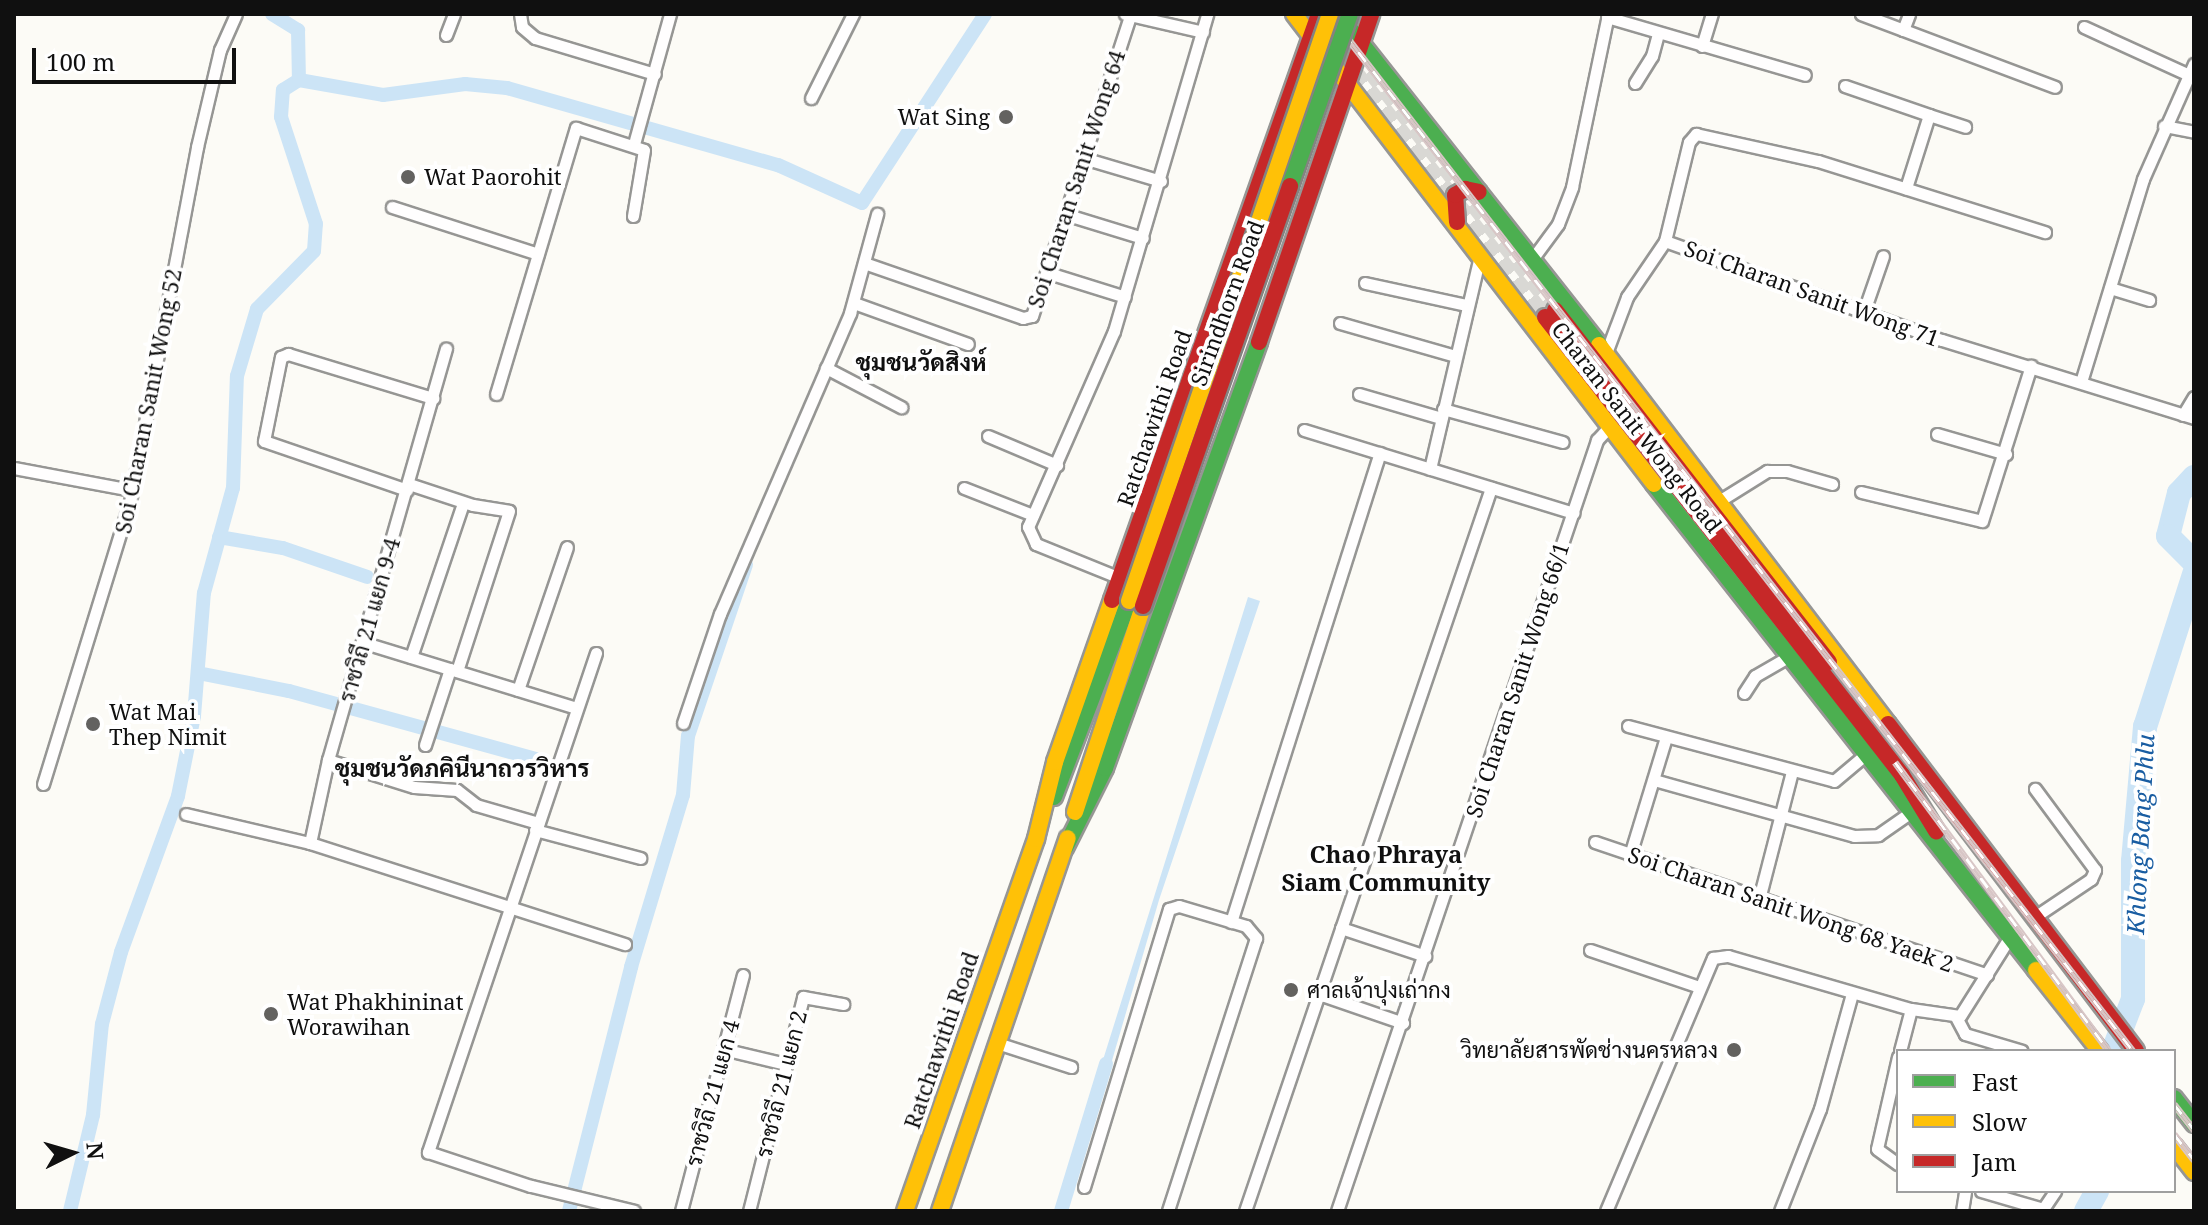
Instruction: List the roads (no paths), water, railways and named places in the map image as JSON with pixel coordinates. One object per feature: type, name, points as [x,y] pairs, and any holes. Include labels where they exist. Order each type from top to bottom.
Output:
[{"type":"main road","name":"Charan Sanit Wong Road","points":[[1294,14],[1788,657],[1910,813],[1953,860],[2098,1049]]},
{"type":"main road","name":"Ratchawithi Road","points":[[1036,839],[1055,762],[1319,14]]},
{"type":"main road","name":"Sirindhorn Road","points":[[1136,603],[1330,14]]},
{"type":"main road","name":"Charan Sanit Wong Road","points":[[1338,14],[1533,258],[2132,1046]]},
{"type":"main road","name":"Sirindhorn Road","points":[[1136,603],[1350,14]]},
{"type":"main road","points":[[1065,848],[1105,768],[1350,86],[1371,14]]},
{"type":"main road","points":[[1459,228],[1455,195],[1465,189],[1479,192]]},
{"type":"main road","name":"Charan Sanit Wong Road","points":[[1953,860],[1902,775],[1550,314],[1875,722],[1975,842]]},
{"type":"main road","name":"Ratchawithi Road","points":[[905,1211],[1036,839],[1136,603]]},
{"type":"main road","points":[[940,1211],[1065,848],[1136,603]]},
{"type":"main road","points":[[2176,1101],[2194,1124]]},
{"type":"main road","points":[[2176,1149],[2194,1172]]},
{"type":"street","name":"Soi Charan Sanit Wong 52","points":[[43,784],[132,490],[197,147],[220,50],[236,14]]},
{"type":"street","points":[[446,35],[454,14]]},
{"type":"street","points":[[520,14],[522,27],[535,38],[655,74]]},
{"type":"street","points":[[636,139],[670,14]]},
{"type":"street","points":[[811,98],[853,14]]},
{"type":"street","points":[[1120,578],[1031,541],[1028,527],[1094,387],[1161,181],[1207,14]]},
{"type":"street","points":[[1702,46],[1712,14]]},
{"type":"street","points":[[1861,14],[1882,18],[1903,30],[2055,87]]},
{"type":"street","points":[[1903,30],[1909,14]]},
{"type":"street","name":"Soi Charan Sanit Wong 64","points":[[867,264],[1025,319],[1032,316],[1127,15],[1203,32]]},
{"type":"street","points":[[1533,258],[1558,224],[1568,199],[1607,16],[1805,75]]},
{"type":"street","points":[[2081,382],[2164,126],[2191,70],[2084,27]]},
{"type":"street","points":[[1635,83],[1652,56],[1658,33]]},
{"type":"street","points":[[1845,86],[1965,127]]},
{"type":"street","points":[[1906,188],[1929,115]]},
{"type":"street","points":[[2164,126],[2194,132]]},
{"type":"street","points":[[496,394],[575,130],[636,139],[644,150],[645,164],[633,216]]},
{"type":"street","points":[[1665,241],[1696,134],[1818,161],[2045,232]]},
{"type":"street","points":[[1090,160],[1161,181]]},
{"type":"street","points":[[392,207],[538,254]]},
{"type":"street","points":[[683,723],[720,614],[854,303],[867,264],[877,214]]},
{"type":"street","points":[[1071,216],[1143,238]]},
{"type":"street","name":"Soi Charan Sanit Wong 71","points":[[1606,353],[1627,297],[1665,241],[1864,311],[2189,417]]},
{"type":"street","points":[[1430,469],[1466,305],[1480,256]]},
{"type":"street","points":[[1864,311],[1883,256]]},
{"type":"street","points":[[1055,275],[1125,297]]},
{"type":"street","points":[[1365,283],[1466,305]]},
{"type":"street","points":[[2110,288],[2149,300]]},
{"type":"street","points":[[854,303],[968,344]]},
{"type":"street","points":[[1340,323],[1455,356]]},
{"type":"street","name":"ราชวิถี 21 แยก 9-4","points":[[310,843],[328,760],[446,349]]},
{"type":"street","points":[[425,745],[509,511],[463,503],[264,441],[281,357],[288,354],[433,398]]},
{"type":"street","points":[[1861,492],[1982,521],[2006,454],[2031,366]]},
{"type":"street","points":[[826,368],[901,407]]},
{"type":"street","points":[[1359,394],[1563,442]]},
{"type":"street","points":[[2189,417],[2194,397]]},
{"type":"street","name":"Soi Charan Sanit Wong 66/1","points":[[1337,1211],[1403,1023],[1597,440],[1610,426]]},
{"type":"street","points":[[1304,430],[1573,513]]},
{"type":"street","points":[[1937,434],[2006,454]]},
{"type":"street","points":[[988,436],[1057,465]]},
{"type":"street","points":[[1231,922],[1380,453]]},
{"type":"street","points":[[14,468],[132,490]]},
{"type":"street","points":[[1719,501],[1767,471],[1787,471],[1832,484]]},
{"type":"street","points":[[964,488],[1033,515]]},
{"type":"street","points":[[1245,1211],[1491,488]]},
{"type":"street","points":[[411,657],[463,503]]},
{"type":"street","points":[[518,690],[567,547]]},
{"type":"street","points":[[362,642],[576,708]]},
{"type":"street","points":[[596,653],[428,1152],[604,1207],[634,1211]]},
{"type":"street","points":[[1744,693],[1755,676],[1788,657]]},
{"type":"street","points":[[1628,726],[1834,781],[1865,755]]},
{"type":"street","points":[[1630,855],[1666,737]]},
{"type":"street","points":[[328,760],[414,787],[457,790],[476,805],[640,858]]},
{"type":"street","points":[[1759,899],[1792,771]]},
{"type":"street","points":[[1654,780],[1778,817],[1868,838],[1910,813]]},
{"type":"street","points":[[2033,918],[2091,879],[2095,870],[2035,789]]},
{"type":"street","points":[[186,814],[310,843],[625,944]]},
{"type":"street","name":"Soi Charan Sanit Wong 68 Yaek 2","points":[[1595,842],[1987,975]]},
{"type":"street","points":[[1084,1187],[1169,909],[1175,905],[1246,926],[1256,938],[1168,1211]]},
{"type":"street","points":[[1341,928],[1425,956]]},
{"type":"street","points":[[1606,1211],[1713,958],[1728,956],[1852,994],[1956,1017],[1968,1009],[2011,935]]},
{"type":"street","points":[[1590,950],[1699,987]]},
{"type":"street","name":"ราชวิถี 21 แยก 4","points":[[681,1211],[743,975]]},
{"type":"street","points":[[1319,994],[1403,1023]]},
{"type":"street","points":[[1780,1211],[1815,1124],[1852,994]]},
{"type":"street","name":"ราชวิถี 21 แยก 2","points":[[749,1211],[803,997],[843,1004]]},
{"type":"street","points":[[1900,1049],[1911,1009]]},
{"type":"street","points":[[1956,1017],[1965,1034],[2015,1049]]},
{"type":"street","points":[[997,1043],[1071,1067]]},
{"type":"street","points":[[723,1049],[786,1064]]},
{"type":"street","points":[[1896,1067],[1877,1149],[1896,1163]]},
{"type":"street","points":[[1988,1193],[2043,1209],[2054,1193]]},
{"type":"water","points":[[1248,597],[1260,601],[1159,900],[1106,1081],[1097,1079]]},
{"type":"waterway","points":[[272,14],[298,30],[299,80]]},
{"type":"waterway","points":[[70,1211],[93,1115],[102,1024],[121,952],[178,796],[194,716],[204,593],[233,488],[237,376],[257,309],[314,251],[316,224],[281,117],[283,90],[299,80],[383,95],[465,84],[507,88],[778,165],[862,203],[985,14]]},
{"type":"waterway","name":"Khlong Bang Phlu","points":[[2194,477],[2179,493],[2168,536],[2194,562]]},
{"type":"waterway","points":[[219,537],[283,548],[367,577]]},
{"type":"waterway","points":[[569,1211],[631,967],[683,795],[688,736],[746,565]]},
{"type":"waterway","name":"Khlong Bang Phlu","points":[[2114,1049],[2133,999],[2133,861],[2145,727],[2194,574]]},
{"type":"waterway","points":[[198,673],[289,691],[536,759]]},
{"type":"waterway","points":[[1061,1211],[1106,1064]]},
{"type":"waterway","name":"Khlong Bang Phlu","points":[[2086,1211],[2096,1193]]},
{"type":"tunnel","points":[[1310,14],[1545,317]]},
{"type":"tunnel","points":[[1326,14],[1555,310]]},
{"type":"railway","points":[[1329,14],[2131,1049]]},
{"type":"railway","points":[[1895,762],[2108,1049]]},
{"type":"railway","points":[[2176,1107],[2194,1130]]},
{"type":"railway","points":[[2176,1137],[2194,1160]]},
{"type":"place","name":"Wat Sing","points":[[1006,117]]},
{"type":"place","name":"Wat Paorohit","points":[[408,177]]},
{"type":"place","name":"Wat Mai Thep Nimit","points":[[93,724]]},
{"type":"place","name":"ศาลเจ้าปุงเถ่ากง","points":[[1291,990]]},
{"type":"place","name":"Wat Phakhininat Worawihan","points":[[271,1014]]},
{"type":"place","name":"วิทยาลัยสารพัดช่างนครหลวง","points":[[1734,1050]]},
{"type":"district","name":"ชุมชนวัดสิงห์","points":[[921,362]]},
{"type":"district","name":"ชุมชนวัดภคินีนาถวรวิหาร","points":[[462,768]]},
{"type":"district","name":"Chao Phraya Siam Community","points":[[1386,868]]}]
